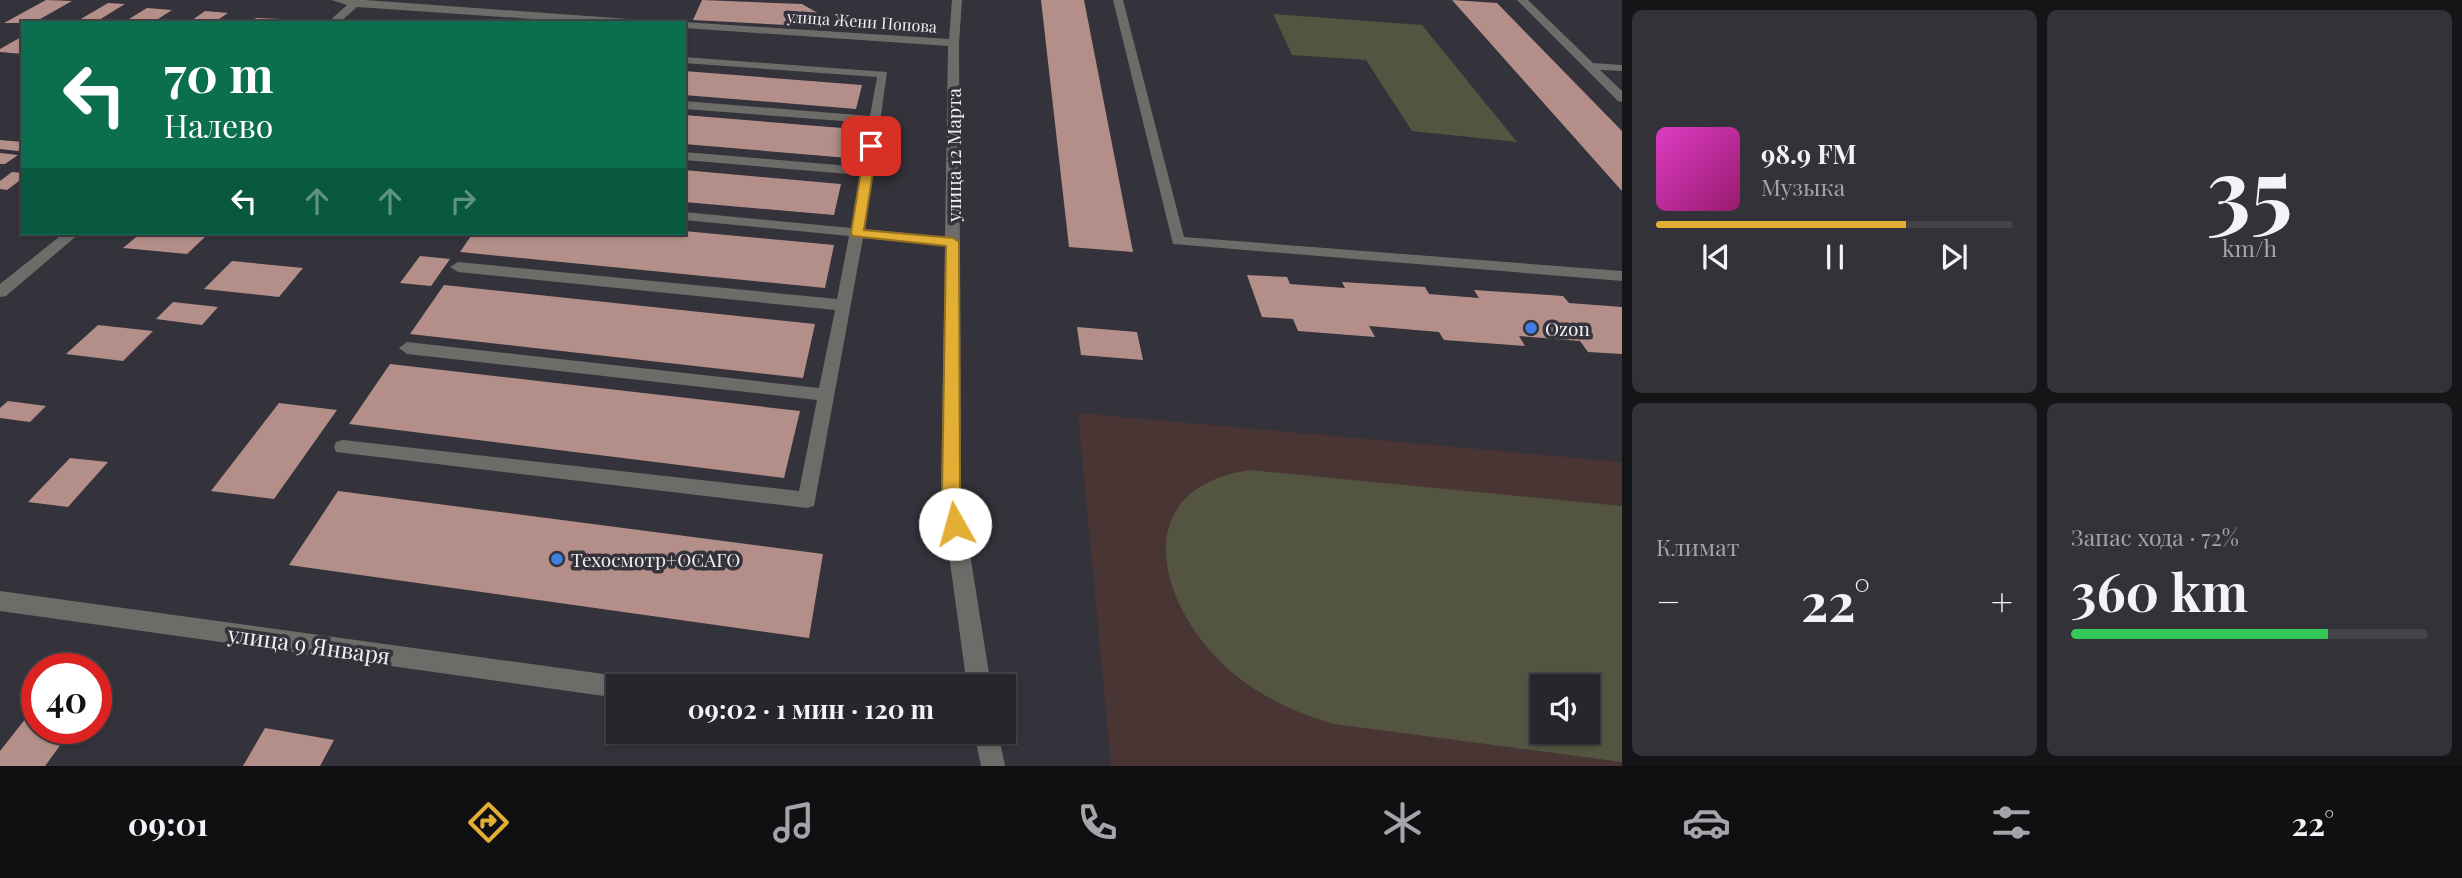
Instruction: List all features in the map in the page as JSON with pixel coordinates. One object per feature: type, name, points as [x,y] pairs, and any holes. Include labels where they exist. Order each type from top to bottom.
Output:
[{"type":"street","points":[[336,0],[616,21]]},
{"type":"street","name":"улица 12 Марта","points":[[957,0],[954,43],[951,497],[976,674]]},
{"type":"street","points":[[1118,0],[1178,241],[1622,276]]},
{"type":"street","points":[[1522,0],[1622,98]]},
{"type":"street","points":[[334,21],[357,2]]},
{"type":"street","name":"улица Жени Попова","points":[[686,26],[954,43]]},
{"type":"street","points":[[343,447],[807,500],[868,172],[883,74],[686,60]]},
{"type":"street","points":[[1589,66],[1622,68]]},
{"type":"street","points":[[686,105],[874,120]]},
{"type":"street","points":[[686,156],[868,172]]},
{"type":"street","points":[[686,216],[953,242]]},
{"type":"street","points":[[0,292],[71,235]]},
{"type":"street","points":[[458,267],[842,305]]},
{"type":"street","points":[[407,348],[826,395]]},
{"type":"street","name":"улица 9 Января","points":[[0,601],[606,685]]},
{"type":"street","points":[[988,744],[993,766]]},
{"type":"shaded area","points":[[1078,413],[1622,462],[1622,766],[1111,766]]},
{"type":"green space","points":[[1273,14],[1422,25],[1517,142],[1412,131],[1366,60],[1292,55]]},
{"type":"green space","points":[[1250,470],[1622,506],[1622,762],[1334,724],[1290,708],[1249,686],[1225,666],[1202,640],[1183,611],[1171,581],[1166,551],[1170,523],[1185,499],[1211,481]]},
{"type":"building","points":[[46,0],[72,1],[37,21],[4,23]]},
{"type":"building","points":[[702,0],[802,4],[844,28],[693,20]]},
{"type":"building","points":[[1041,0],[1084,0],[1133,252],[1069,247]]},
{"type":"building","points":[[1452,0],[1497,3],[1622,131],[1622,191]]},
{"type":"building","points":[[108,3],[125,4],[97,21],[77,21]]},
{"type":"building","points":[[147,8],[172,10],[155,21],[129,19]]},
{"type":"building","points":[[205,11],[228,13],[216,21],[191,21]]},
{"type":"building","points":[[256,18],[282,19],[280,21],[252,21]]},
{"type":"building","points":[[21,37],[21,54],[0,52],[0,49]]},
{"type":"building","points":[[686,71],[862,85],[856,109],[686,95]]},
{"type":"building","points":[[686,115],[855,129],[848,158],[686,144]]},
{"type":"building","points":[[0,140],[21,142],[21,149],[18,151],[0,149]]},
{"type":"building","points":[[0,153],[18,155],[5,164],[0,164]]},
{"type":"building","points":[[686,170],[841,184],[834,215],[686,202]]},
{"type":"building","points":[[12,172],[21,173],[21,180],[7,190],[0,189],[0,181]]},
{"type":"building","points":[[686,231],[834,245],[825,288],[460,252],[472,235],[686,235]]},
{"type":"building","points":[[139,235],[205,237],[187,254],[123,248]]},
{"type":"building","points":[[420,256],[450,259],[431,286],[400,283]]},
{"type":"building","points":[[232,261],[303,268],[279,297],[204,289]]},
{"type":"building","points":[[1247,275],[1287,277],[1290,284],[1345,288],[1342,282],[1425,287],[1429,294],[1479,298],[1474,290],[1563,296],[1569,303],[1622,307],[1622,354],[1588,352],[1580,341],[1519,336],[1525,346],[1444,340],[1439,332],[1369,326],[1375,337],[1298,331],[1293,319],[1262,317]]},
{"type":"building","points":[[444,285],[815,324],[803,378],[410,334]]},
{"type":"building","points":[[173,302],[218,307],[202,325],[156,319]]},
{"type":"building","points":[[98,325],[153,331],[123,361],[66,354]]},
{"type":"building","points":[[1077,327],[1137,332],[1143,360],[1081,355]]},
{"type":"building","points":[[390,364],[800,411],[784,478],[349,424]]},
{"type":"building","points":[[8,401],[46,406],[30,422],[0,418],[0,408]]},
{"type":"building","points":[[279,403],[337,410],[274,499],[211,491]]},
{"type":"building","points":[[70,458],[108,462],[68,507],[28,502]]},
{"type":"building","name":"Техосмотр+ОСАГО","points":[[338,491],[823,554],[809,638],[289,565]]},
{"type":"building","points":[[21,724],[21,744],[61,744],[45,766],[0,766],[0,751]]},
{"type":"building","points":[[265,728],[334,740],[320,766],[243,766]]},
{"type":"place","name":"Ozon","points":[[1531,328]]},
{"type":"place","name":"Техосмотр+ОСАГО","points":[[557,559]]},
{"type":"route","points":[[871,146],[857,233],[953,242],[951,497],[955,524]]}]
